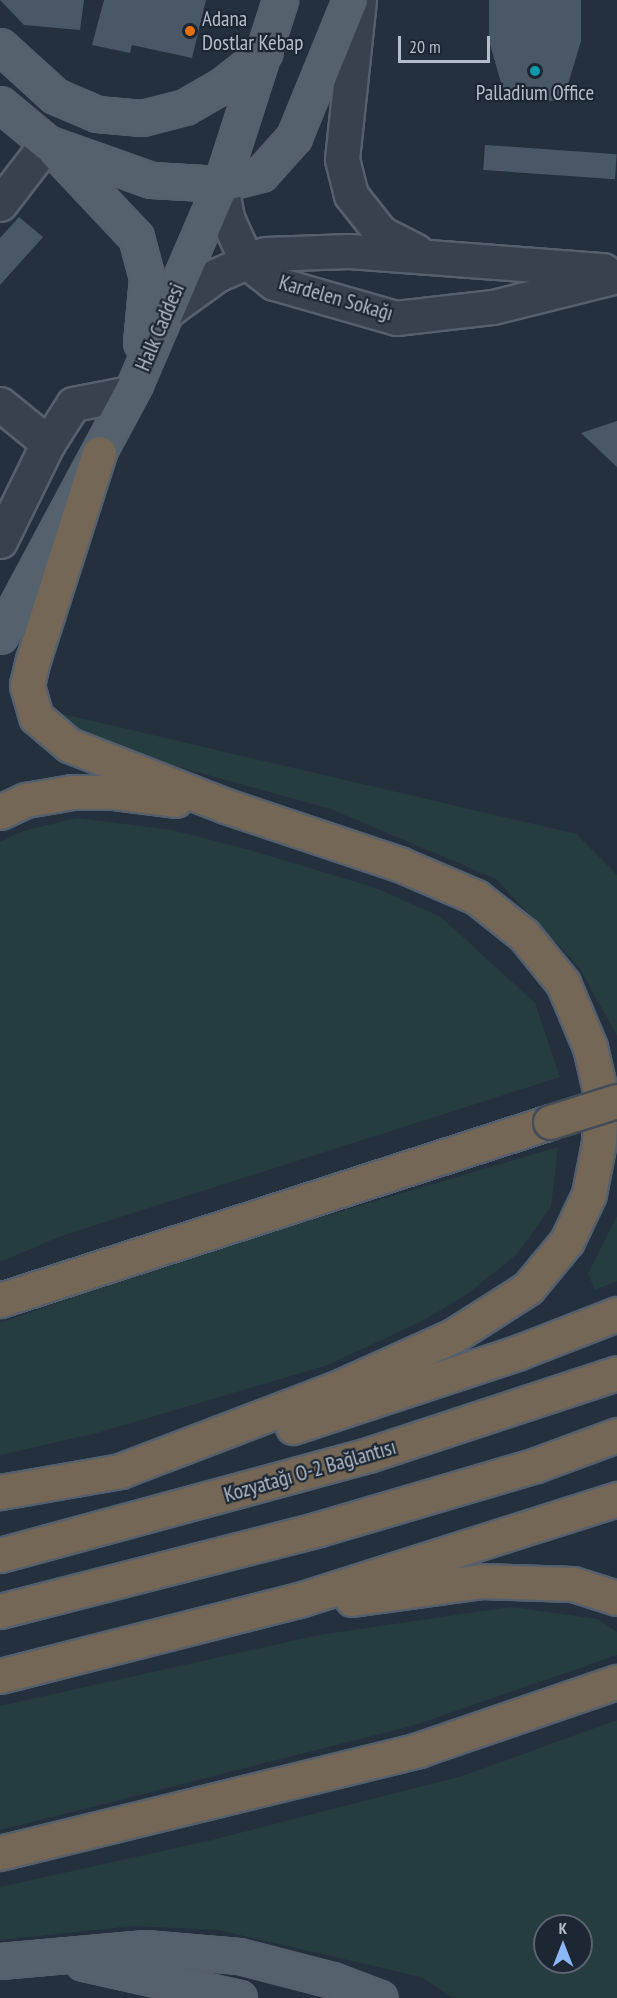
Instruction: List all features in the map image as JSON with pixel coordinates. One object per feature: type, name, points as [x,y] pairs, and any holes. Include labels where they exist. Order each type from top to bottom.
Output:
[{"type":"highway","points":[[0,1492],[120,1471],[345,1385],[453,1336],[528,1288],[567,1241],[589,1194],[599,1142],[601,1095],[590,1047],[563,983],[524,935],[476,897],[399,864],[225,806],[69,745],[36,717],[27,685],[99,453]]},
{"type":"highway","points":[[0,812],[26,800],[72,792],[112,792],[225,806]]},
{"type":"highway","points":[[0,1300],[617,1101]]},
{"type":"highway","points":[[0,1500],[312,1422],[517,1353],[617,1314]]},
{"type":"highway","name":"Kozyatağı O-2 Bağlantısı","points":[[0,1555],[368,1455],[617,1373]]},
{"type":"highway","points":[[0,1611],[319,1529],[536,1465],[617,1435]]},
{"type":"highway","points":[[0,1677],[299,1600],[617,1499]]},
{"type":"highway","points":[[0,1677],[345,1600],[481,1581],[573,1584],[617,1598]]},
{"type":"highway","points":[[0,1853],[418,1750],[609,1685]]},
{"type":"main road","name":"Halk Caddesi","points":[[0,636],[133,388],[221,184],[280,0]]},
{"type":"main road","points":[[47,143],[151,180],[221,184],[261,174],[294,137],[350,0]]},
{"type":"main road","points":[[0,46],[55,96],[98,114],[142,118],[185,107],[223,86],[265,52]]},
{"type":"main road","points":[[0,104],[47,143],[136,237],[147,278],[133,388]]},
{"type":"main road","points":[[0,1961],[145,1948],[239,1956],[332,1980],[380,1998]]},
{"type":"main road","points":[[52,1956],[238,1998]]},
{"type":"street","points":[[359,0],[342,159],[351,195],[381,233],[423,255]]},
{"type":"street","points":[[0,204],[47,143]]},
{"type":"street","name":"Kardelen Sokağı","points":[[221,184],[227,218],[247,262],[274,283],[396,318],[493,307],[617,276]]},
{"type":"street","points":[[166,312],[217,275],[265,254],[339,251],[423,255],[617,271]]},
{"type":"street","points":[[0,541],[48,443],[73,404],[133,388]]},
{"type":"street","points":[[0,404],[48,443]]},
{"type":"green space","points":[[63,714],[576,834],[617,875],[617,1036],[579,967],[496,879],[331,809],[81,740]]},
{"type":"green space","points":[[77,818],[172,830],[250,850],[376,888],[441,917],[535,1003],[560,1077],[61,1236],[0,1262],[0,842],[23,831]]},
{"type":"green space","points":[[558,1147],[551,1207],[517,1254],[470,1292],[426,1319],[328,1365],[97,1433],[0,1455],[0,1323],[186,1257]]},
{"type":"green space","points":[[617,1216],[617,1281],[595,1290],[588,1274]]},
{"type":"green space","points":[[510,1607],[598,1619],[617,1632],[617,1655],[415,1725],[0,1830],[0,1706],[319,1635]]},
{"type":"green space","points":[[617,1720],[617,1998],[453,1998],[421,1977],[218,1930],[133,1926],[0,1940],[0,1887],[208,1841],[462,1776]]},
{"type":"building","points":[[0,0],[84,0],[80,30],[24,25]]},
{"type":"building","points":[[104,0],[206,0],[192,58],[132,45],[130,53],[92,45]]},
{"type":"building","name":"Palladium Office","points":[[489,0],[581,0],[581,41],[563,101],[506,100],[489,41]]},
{"type":"building","points":[[485,145],[617,154],[615,179],[483,170]]},
{"type":"building","points":[[19,217],[43,237],[0,285],[0,238]]},
{"type":"building","points":[[617,421],[617,467],[581,433]]},
{"type":"place","name":"Adana Dostlar Kebap","points":[[190,31]]},
{"type":"place","name":"Palladium Office","points":[[535,71]]}]
